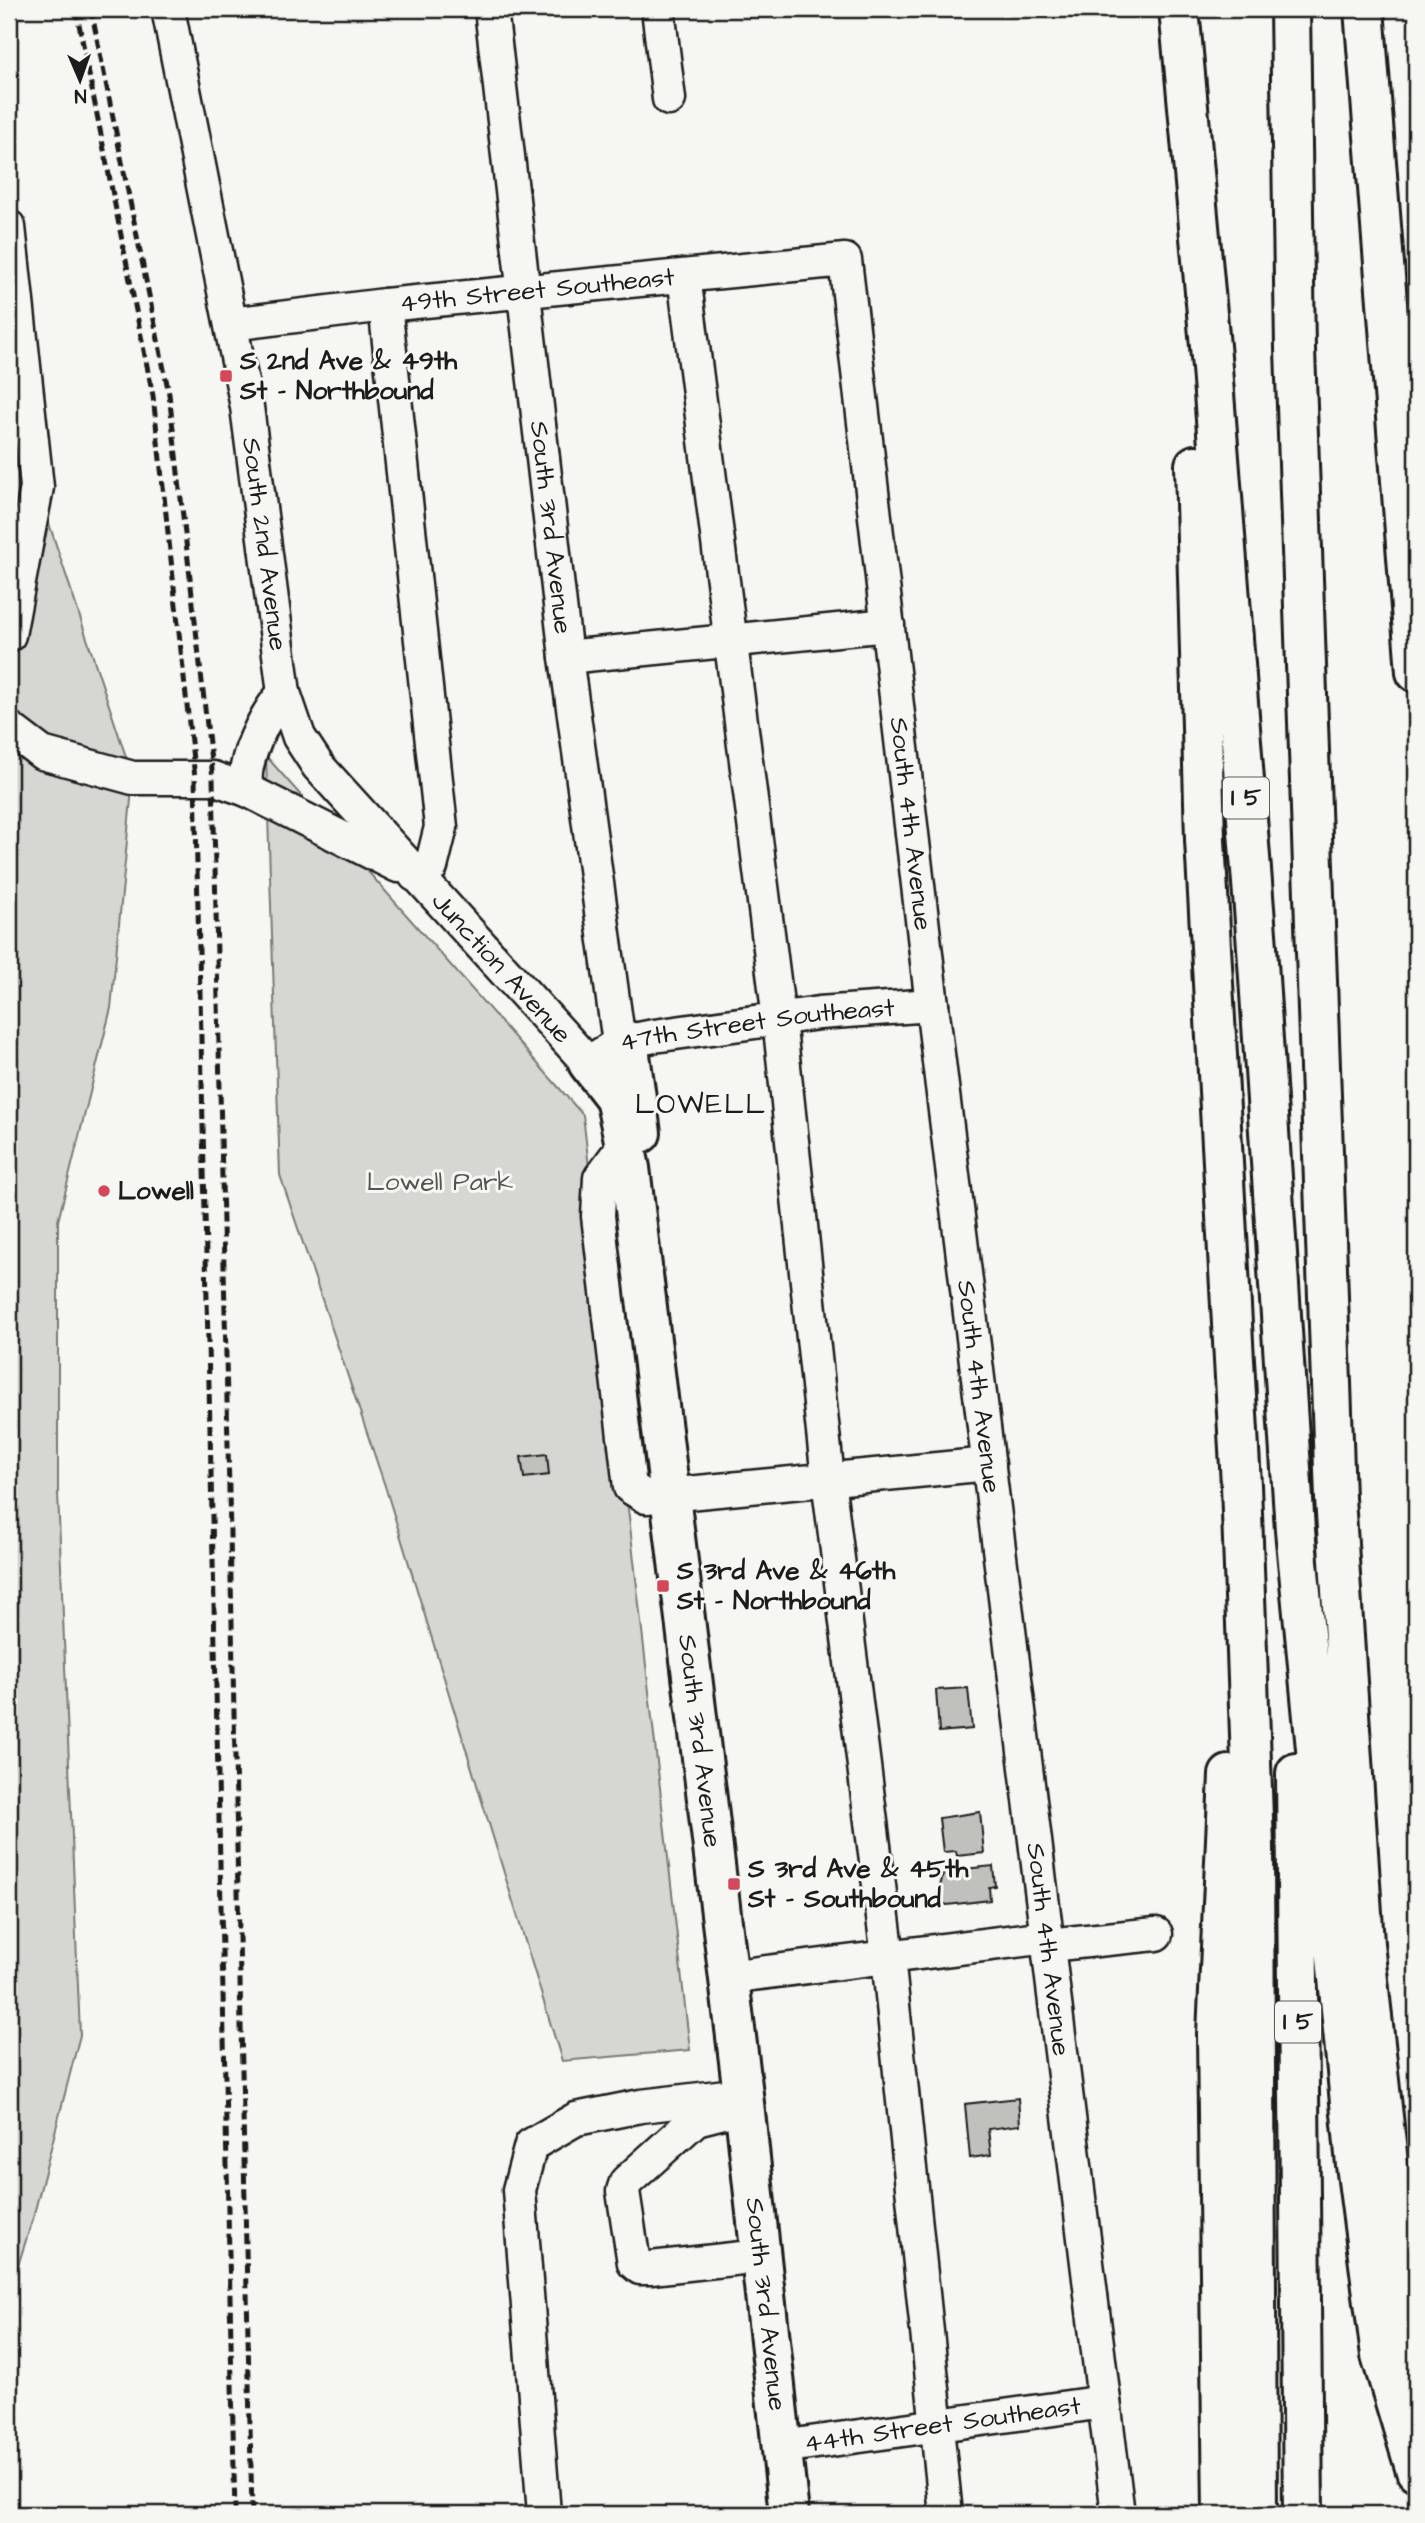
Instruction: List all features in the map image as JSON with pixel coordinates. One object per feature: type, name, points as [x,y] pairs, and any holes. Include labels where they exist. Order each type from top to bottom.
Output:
[{"type":"main road","name":"I 5","points":[[1179,9],[1212,368],[1257,947],[1295,1530],[1303,2514]]},
{"type":"main road","points":[[1290,9],[1295,349],[1335,1498],[1364,1944],[1407,2354],[1416,2384]]},
{"type":"main road","points":[[1364,9],[1416,672]]},
{"type":"main road","points":[[1184,67],[1205,840],[1241,1485],[1254,1846],[1257,2514]]},
{"type":"main road","points":[[624,1042],[638,1099],[643,1163],[643,1275]]},
{"type":"main road","name":"South 3rd Avenue","points":[[588,1063],[615,1098],[625,1144],[671,1494],[744,2101],[789,2514]]},
{"type":"main road","points":[[1223,2514],[1217,2034],[1241,1485]]},
{"type":"main road","points":[[1295,1530],[1360,2192],[1381,2355],[1416,2472]]},
{"type":"street","name":"South 2nd Avenue","points":[[168,9],[247,407],[284,693],[299,737],[318,766],[415,875]]},
{"type":"street","name":"South 3rd Avenue","points":[[491,9],[566,657],[624,1042]]},
{"type":"street","points":[[658,9],[669,99]]},
{"type":"street","points":[[9,228],[37,486],[9,635]]},
{"type":"street","name":"49th Street Southeast","points":[[231,324],[385,305],[845,260]]},
{"type":"street","name":"South 4th Avenue","points":[[845,260],[932,1005],[1118,2514]]},
{"type":"street","points":[[684,276],[733,640],[779,1018],[828,1479],[888,1957],[946,2514]]},
{"type":"street","points":[[9,728],[42,753],[132,778],[212,778],[247,790],[415,875],[432,867],[441,827],[385,305]]},
{"type":"street","points":[[9,524],[37,486]]},
{"type":"street","points":[[566,657],[888,625]]},
{"type":"street","points":[[247,790],[243,775],[269,710],[284,693]]},
{"type":"street","name":"Junction Avenue","points":[[415,875],[588,1063]]},
{"type":"street","name":"47th Street Southeast","points":[[588,1063],[624,1042],[779,1018],[932,1005]]},
{"type":"street","points":[[625,1144],[600,1178],[598,1216],[630,1487],[646,1497],[989,1464]]},
{"type":"street","points":[[728,1978],[888,1957],[1047,1941],[1156,1934]]},
{"type":"street","points":[[744,2101],[696,2119],[632,2174],[623,2191],[634,2263],[640,2268],[760,2256]]},
{"type":"street","points":[[544,2514],[519,2190],[531,2145],[576,2119],[640,2106],[744,2101]]},
{"type":"street","name":"44th Street Southeast","points":[[781,2447],[1104,2402]]},
{"type":"green space","points":[[9,227],[37,487],[133,778],[111,1008],[58,1221],[58,1493],[80,2035],[33,2218],[9,2294]]},
{"type":"green space","name":"Lowell Park","points":[[266,756],[583,1115],[690,2050],[562,2061],[385,1486],[280,1175]]},
{"type":"building","points":[[547,1454],[549,1475],[524,1478],[521,1457]]},
{"type":"building","points":[[968,1688],[972,1729],[939,1732],[936,1690]]},
{"type":"building","points":[[980,1812],[984,1853],[957,1856],[956,1851],[943,1852],[939,1818]]},
{"type":"building","points":[[993,1866],[995,1886],[989,1887],[990,1900],[947,1905],[941,1902],[939,1890],[944,1871]]},
{"type":"building","points":[[1018,2098],[1020,2125],[988,2129],[991,2155],[970,2158],[965,2104]]},
{"type":"railway","points":[[76,9],[153,396],[195,778],[235,2514]]},
{"type":"railway","points":[[91,9],[169,394],[213,778],[252,2514]]},
{"type":"place","name":"S 2nd Ave & 49th St - Northbound","points":[[226,376]]},
{"type":"place","name":"Lowell","points":[[104,1191]]},
{"type":"place","name":"S 3rd Ave & 46th St - Northbound","points":[[663,1586]]},
{"type":"place","name":"S 3rd Ave & 45th St - Southbound","points":[[734,1884]]},
{"type":"district","name":"LOWELL","points":[[701,1104]]}]
